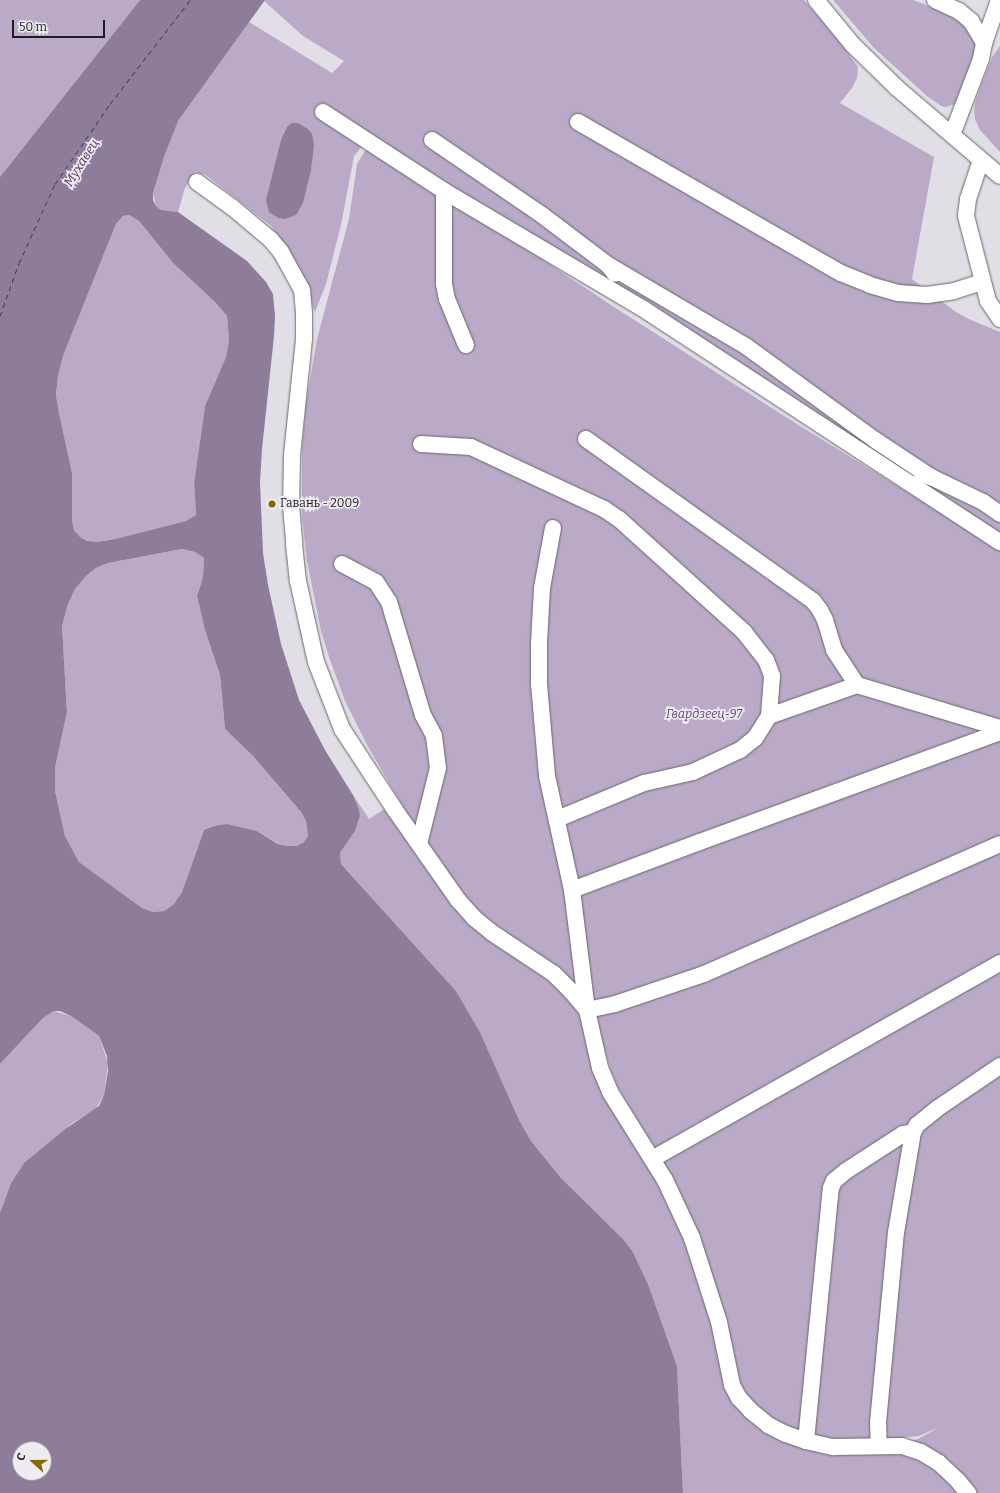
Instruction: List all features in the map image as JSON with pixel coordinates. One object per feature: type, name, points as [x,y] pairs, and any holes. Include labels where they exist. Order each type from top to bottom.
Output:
[{"type":"street","points":[[816,0],[852,44],[891,82],[1000,176]]},
{"type":"street","points":[[935,0],[959,11],[971,21],[984,43]]},
{"type":"street","points":[[952,135],[981,59],[984,43],[1000,0]]},
{"type":"street","points":[[323,112],[444,191],[642,308],[1000,542]]},
{"type":"street","points":[[578,122],[841,273],[870,285],[898,293],[927,295],[954,291],[982,282]]},
{"type":"street","points":[[432,140],[542,215],[608,265],[747,347],[875,440],[931,477],[983,502],[1000,514]]},
{"type":"street","points":[[982,160],[968,199],[966,216],[982,282],[993,311],[1000,319]]},
{"type":"street","points":[[197,182],[233,208],[271,240],[281,252],[302,290],[304,339],[292,456],[291,506],[298,582],[316,662],[342,729],[366,768],[458,900],[474,918],[491,932],[554,974],[587,1010]]},
{"type":"street","points":[[444,191],[444,284],[447,299],[466,345]]},
{"type":"street","points":[[608,265],[642,308]]},
{"type":"street","points":[[586,439],[812,601],[820,610],[825,620],[834,650],[857,685]]},
{"type":"street","points":[[422,444],[471,447],[586,499],[619,519],[731,620],[757,647],[766,660],[772,676],[769,716],[755,738],[740,750],[726,758],[693,772],[644,783],[557,820]]},
{"type":"street","points":[[877,461],[931,477]]},
{"type":"street","points":[[553,528],[542,588],[539,643],[539,684],[547,776],[572,890],[587,1010],[600,1068],[610,1092],[665,1180],[683,1217],[706,1275],[719,1322],[732,1385],[739,1398],[751,1411],[768,1425],[806,1441],[833,1446],[902,1446],[921,1452],[940,1463],[958,1480],[968,1493]]},
{"type":"street","points":[[342,564],[376,582],[389,602],[423,715],[434,736],[438,753],[438,768],[419,844]]},
{"type":"street","points":[[769,716],[857,685],[1000,728]]},
{"type":"street","points":[[572,890],[1000,732]]},
{"type":"street","points":[[587,1010],[615,1004],[704,974],[1000,844]]},
{"type":"street","points":[[652,1159],[1000,962]]},
{"type":"street","points":[[879,1445],[878,1422],[896,1232],[913,1132],[917,1125],[938,1108],[1000,1066]]},
{"type":"street","points":[[806,1441],[831,1188],[834,1181],[846,1171],[903,1134],[913,1132]]},
{"type":"green space","points":[[0,0],[140,0],[0,177]]},
{"type":"green space","points":[[804,0],[844,47],[858,67],[857,78],[852,88],[840,103],[934,157],[912,279],[956,312],[1000,332],[1000,534],[363,145],[354,156],[341,225],[326,284],[315,312],[306,285],[291,254],[271,226],[206,175],[195,172],[185,188],[178,212],[161,210],[156,206],[153,193],[170,138],[178,121],[249,22],[332,73],[344,61],[303,36],[264,1]]},
{"type":"green space","points":[[833,0],[913,0],[944,12],[966,26],[976,44],[975,54],[955,104],[946,107],[941,106],[927,96],[874,48]]},
{"type":"green space","points":[[1000,46],[1000,152],[980,130],[975,119],[974,110],[976,99],[992,57]]},
{"type":"green space","name":"Гвардзеец-97","points":[[370,149],[450,198],[608,303],[800,426],[1000,549],[1000,1493],[683,1493],[677,1366],[648,1284],[633,1252],[624,1240],[561,1178],[531,1141],[519,1120],[480,1032],[456,991],[341,864],[340,853],[355,831],[360,816],[353,795],[369,819],[384,809],[389,815],[395,810],[419,844],[443,885],[462,909],[479,927],[503,945],[551,976],[569,995],[582,1014],[602,1084],[662,1185],[687,1236],[699,1267],[716,1327],[727,1388],[739,1405],[753,1418],[788,1439],[810,1446],[835,1451],[859,1452],[879,1449],[918,1439],[939,1427],[919,1436],[850,1443],[829,1441],[787,1429],[764,1417],[749,1403],[734,1383],[729,1349],[696,1232],[674,1183],[617,1086],[598,1028],[591,1012],[583,1000],[562,977],[495,929],[466,904],[409,817],[367,745],[345,701],[321,631],[307,561],[302,517],[302,448],[306,403],[317,339],[349,219],[357,164],[365,151]]},
{"type":"green space","points":[[129,215],[139,221],[173,263],[215,302],[227,316],[229,340],[226,357],[205,406],[194,483],[196,515],[186,521],[115,539],[98,542],[87,541],[80,537],[74,530],[72,520],[72,473],[56,395],[58,376],[63,356],[116,224],[123,216]]},
{"type":"green space","points":[[182,549],[195,552],[204,558],[203,577],[197,596],[205,630],[220,675],[225,729],[253,756],[301,812],[306,821],[308,836],[303,843],[296,846],[288,846],[279,844],[257,831],[227,824],[204,830],[182,892],[174,904],[164,911],[153,912],[142,908],[79,862],[65,836],[55,791],[55,768],[67,712],[62,626],[68,604],[75,589],[86,576],[96,568],[108,563]]},
{"type":"green space","points":[[54,1011],[71,1016],[99,1036],[108,1063],[104,1095],[95,1110],[72,1123],[24,1163],[11,1183],[0,1213],[0,1064],[43,1018]]},
{"type":"water","name":"Мухавец","points":[[140,0],[265,0],[178,121],[165,154],[153,193],[153,200],[156,206],[161,210],[178,212],[247,261],[266,282],[273,294],[275,316],[274,336],[260,482],[263,553],[268,585],[281,644],[299,700],[325,750],[353,795],[359,810],[360,816],[355,831],[340,853],[341,864],[456,991],[480,1032],[519,1120],[531,1141],[561,1178],[624,1240],[633,1252],[648,1284],[677,1366],[683,1493],[0,1493],[0,1213],[11,1183],[24,1163],[65,1129],[99,1106],[104,1095],[108,1071],[107,1056],[99,1036],[71,1016],[60,1011],[54,1011],[43,1018],[0,1064],[0,177]],"holes":[[[129,215],[139,221],[173,263],[215,302],[227,316],[229,340],[226,357],[205,406],[194,483],[196,515],[186,521],[115,539],[98,542],[87,541],[80,537],[74,530],[72,520],[72,473],[56,395],[58,376],[63,356],[116,224],[123,216]],[[182,549],[195,552],[204,558],[203,577],[197,596],[205,630],[220,675],[225,729],[253,756],[301,812],[306,821],[308,836],[303,843],[296,846],[288,846],[278,844],[257,831],[227,824],[204,830],[182,892],[174,904],[164,911],[153,912],[142,908],[79,862],[65,836],[55,791],[55,768],[67,712],[62,626],[68,604],[75,589],[86,576],[96,568],[108,563]]]},
{"type":"water","points":[[292,123],[298,123],[308,129],[312,134],[314,145],[311,170],[303,203],[296,215],[285,219],[278,218],[269,212],[266,200],[281,140],[287,127]]},
{"type":"ferry route","points":[[0,316],[19,263],[55,184],[110,104],[190,0]]},
{"type":"place","name":"Гавань - 2009","points":[[272,504]]}]
